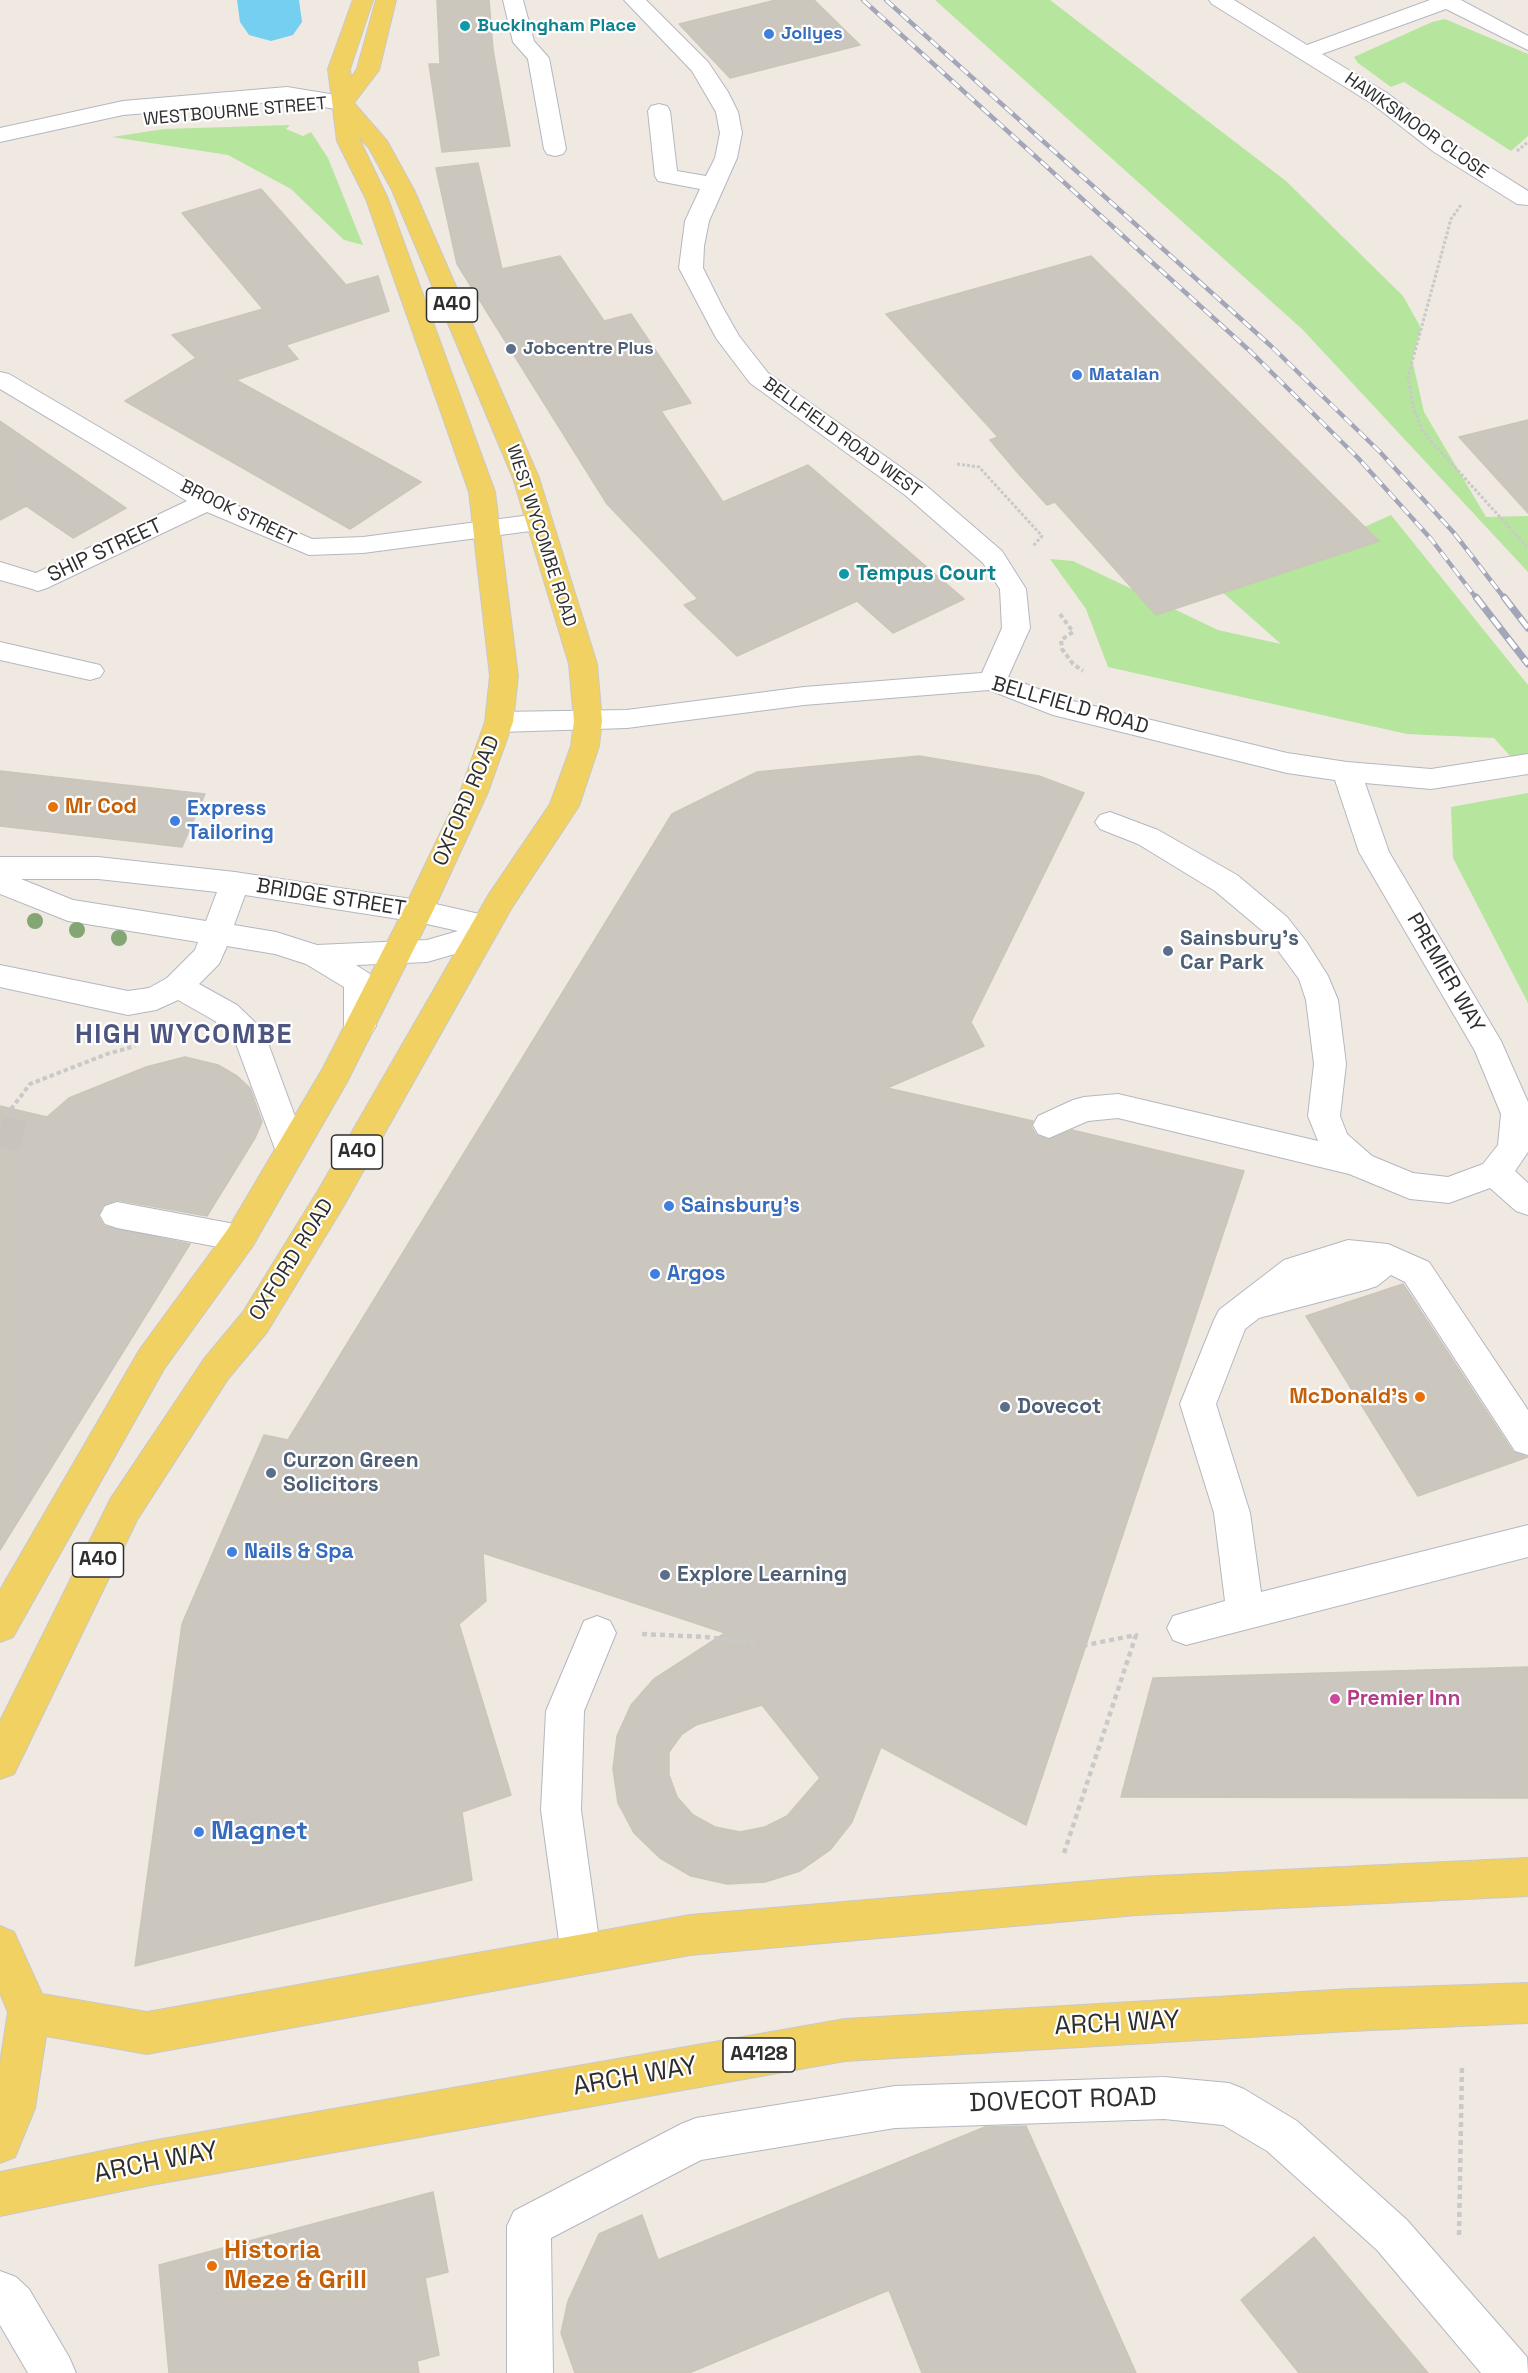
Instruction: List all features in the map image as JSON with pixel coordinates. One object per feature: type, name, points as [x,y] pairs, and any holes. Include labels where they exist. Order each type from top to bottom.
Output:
[{"type":"main road","name":"A40","points":[[363,0],[339,69],[348,141],[377,199],[482,492],[488,527],[504,676],[499,722]]},
{"type":"main road","points":[[342,103],[368,70],[386,0]]},
{"type":"main road","name":"WEST WYCOMBE ROAD","points":[[342,103],[379,146],[403,190],[526,478],[583,664],[588,721]]},
{"type":"main road","name":"OXFORD ROAD","points":[[0,1761],[124,1509],[216,1369],[255,1322],[331,1198],[486,927],[564,806],[585,746],[588,721]]},
{"type":"main road","name":"OXFORD ROAD","points":[[0,1625],[152,1359],[240,1238],[336,1073],[418,911],[474,792],[499,722]]},
{"type":"main road","points":[[29,2012],[147,2033],[690,1935],[1137,1896],[1528,1877]]},
{"type":"main road","points":[[0,1946],[29,2012],[14,2108],[0,2142]]},
{"type":"main road","name":"ARCH WAY","points":[[0,2194],[151,2163],[845,2040],[1351,2010],[1528,2003]]},
{"type":"street","points":[[513,0],[524,42],[538,58],[555,149]]},
{"type":"street","name":"BELLFIELD ROAD WEST","points":[[634,0],[700,67],[722,100],[731,133],[726,158],[698,222],[692,246],[691,268],[728,338],[759,378],[914,489],[993,556],[1014,589],[1016,628],[992,681]]},
{"type":"street","name":"HAWKSMOOR CLOSE","points":[[1219,0],[1379,98],[1442,147],[1525,199]]},
{"type":"street","points":[[1446,1],[1528,44]]},
{"type":"street","name":"HAWKSMOOR CLOSE","points":[[1307,52],[1446,1]]},
{"type":"street","name":"WESTBOURNE STREET","points":[[0,135],[123,108],[226,98],[287,94],[342,103]]},
{"type":"street","name":"WESTBOURNE STREET","points":[[0,147],[108,124],[166,117],[294,111],[342,103]]},
{"type":"street","points":[[659,111],[666,176],[713,184]]},
{"type":"street","name":"BROOK STREET","points":[[0,379],[207,502],[309,547],[363,545],[538,522]]},
{"type":"street","name":"SHIP STREET","points":[[0,571],[38,582],[207,502]]},
{"type":"street","points":[[0,651],[90,671]]},
{"type":"street","name":"BELLFIELD ROAD","points":[[499,722],[637,718],[804,696],[992,681],[1053,706],[1287,763],[1347,772],[1431,779],[1528,764]]},
{"type":"street","name":"PREMIER WAY","points":[[1347,772],[1374,852],[1490,1049],[1517,1114],[1514,1148],[1495,1173]]},
{"type":"street","points":[[1110,822],[1148,837],[1226,884],[1276,925],[1295,949],[1313,976],[1322,1000],[1330,1064],[1324,1116],[1334,1141],[1360,1165]]},
{"type":"street","name":"BRIDGE STREET","points":[[0,868],[98,868],[235,884],[418,911],[486,927]]},
{"type":"street","name":"BRIDGE STREET","points":[[0,882],[68,910],[276,943],[317,956],[359,982],[360,1026]]},
{"type":"street","points":[[0,976],[129,1003],[156,998],[178,986],[208,956],[235,884]]},
{"type":"street","name":"BRIDGE STREET","points":[[317,956],[427,951],[468,939],[486,927]]},
{"type":"street","points":[[178,986],[226,1013],[249,1035],[291,1149]]},
{"type":"street","points":[[1049,1125],[1084,1108],[1118,1106],[1360,1165],[1410,1186],[1449,1190],[1495,1173],[1528,1202]]},
{"type":"street","points":[[117,1215],[240,1238]]},
{"type":"street","points":[[1245,1613],[1232,1513],[1198,1404],[1231,1320],[1296,1270],[1348,1254],[1388,1258],[1417,1272],[1528,1440]]},
{"type":"street","points":[[1186,1628],[1528,1541]]},
{"type":"street","points":[[581,1955],[561,1810],[565,1711],[597,1633]]},
{"type":"street","name":"DOVECOT ROAD","points":[[530,2373],[529,2226],[696,2139],[895,2107],[1164,2098],[1229,2104],[1282,2136],[1392,2235],[1511,2373]]},
{"type":"street","points":[[0,2293],[13,2305],[53,2373]]},
{"type":"path","points":[[1483,173],[1451,219],[1408,377],[1413,407],[1423,432],[1528,548]]},
{"type":"path","points":[[957,464],[979,467],[1042,536],[1028,552]]},
{"type":"path","points":[[11,1109],[30,1084],[107,1053],[146,1044]]},
{"type":"path","points":[[597,1633],[706,1637],[757,1643]]},
{"type":"path","points":[[1062,1859],[1136,1635],[1086,1645]]},
{"type":"path","points":[[1458,2311],[1462,2066]]},
{"type":"green space","points":[[935,0],[1050,0],[1286,181],[1403,296],[1421,328],[1412,359],[1424,412],[1486,517],[1528,516],[1528,572],[1302,329]]},
{"type":"green space","points":[[1445,19],[1528,54],[1528,136],[1511,151],[1404,82],[1391,87],[1358,63],[1354,57],[1432,22]]},
{"type":"green space","points":[[290,125],[286,129],[303,136],[311,132],[328,158],[363,245],[344,240],[291,189],[228,155],[112,137],[164,129]]},
{"type":"green space","points":[[1391,515],[1528,685],[1528,776],[1494,738],[1407,734],[1108,667],[1086,609],[1050,559],[1073,561],[1218,630],[1281,644],[1221,591]]},
{"type":"green space","points":[[1528,793],[1528,1003],[1453,858],[1451,807]]},
{"type":"building","points":[[437,0],[489,0],[493,50],[510,146],[442,152],[429,64],[440,64]]},
{"type":"building","name":"Jollyes","points":[[776,0],[814,0],[860,45],[730,78],[679,24]]},
{"type":"building","points":[[478,163],[502,269],[560,256],[604,321],[631,314],[691,403],[661,411],[723,502],[808,465],[964,599],[893,633],[857,601],[737,656],[684,605],[698,599],[607,504],[457,264],[436,168]]},
{"type":"building","points":[[261,189],[346,285],[378,276],[389,311],[286,345],[298,359],[236,380],[421,482],[350,529],[125,401],[196,358],[172,335],[263,309],[182,213]]},
{"type":"building","name":"Matalan","points":[[1091,256],[1379,541],[1156,615],[1055,502],[1047,505],[1017,472],[990,440],[998,437],[886,314]]},
{"type":"building","points":[[1528,420],[1528,513],[1459,437]]},
{"type":"building","points":[[0,421],[126,508],[73,538],[26,506],[0,520]]},
{"type":"building","points":[[919,756],[1039,776],[1084,793],[971,1022],[984,1046],[887,1088],[1033,1121],[1031,1126],[1036,1135],[1048,1140],[1072,1130],[1244,1171],[1026,1825],[881,1747],[852,1822],[830,1850],[800,1871],[765,1882],[727,1884],[691,1876],[660,1858],[634,1833],[618,1803],[613,1769],[617,1736],[631,1705],[654,1679],[725,1633],[483,1553],[486,1601],[459,1624],[511,1795],[462,1812],[472,1880],[135,1966],[182,1624],[264,1435],[288,1440],[672,814],[757,772]],"holes":[[[762,1705],[820,1778],[787,1816],[765,1827],[740,1832],[715,1827],[693,1815],[677,1797],[669,1775],[669,1752],[682,1734],[696,1725]]]},
{"type":"building","points":[[0,771],[205,794],[182,847],[0,826]]},
{"type":"building","points":[[185,1057],[218,1065],[237,1076],[250,1088],[262,1122],[255,1138],[207,1216],[117,1200],[103,1205],[98,1216],[104,1226],[190,1244],[0,1550],[0,1106],[47,1117],[69,1098],[146,1067]]},
{"type":"building","points":[[1403,1284],[1513,1452],[1528,1457],[1418,1496],[1306,1316]]},
{"type":"building","name":"Premier Inn","points":[[1528,1667],[1528,1798],[1121,1797],[1153,1678]]},
{"type":"building","points":[[1026,2126],[1136,2373],[922,2373],[889,2290],[689,2373],[575,2373],[561,2333],[568,2301],[599,2234],[642,2215],[658,2260],[985,2127]]},
{"type":"building","points":[[433,2192],[448,2272],[425,2278],[439,2355],[417,2361],[419,2373],[169,2373],[159,2265]]},
{"type":"building","points":[[1314,2237],[1428,2373],[1299,2373],[1241,2300]]},
{"type":"waterway","points":[[268,0],[271,22]]},
{"type":"tunnel","points":[[0,1131],[23,1136]]},
{"type":"railway","points":[[863,0],[1251,352],[1358,458],[1431,539],[1477,599]]},
{"type":"railway","points":[[886,0],[1271,346],[1380,452],[1454,533],[1505,599]]},
{"type":"railway","points":[[1476,597],[1528,664]]},
{"type":"railway","points":[[1504,597],[1528,628]]},
{"type":"place","name":"Buckingham Place","points":[[465,26]]},
{"type":"place","name":"Jollyes","points":[[769,34]]},
{"type":"place","name":"Jobcentre Plus","points":[[511,349]]},
{"type":"place","name":"Matalan","points":[[1077,375]]},
{"type":"place","name":"Tempus Court","points":[[844,574]]},
{"type":"place","name":"Mr Cod","points":[[53,807]]},
{"type":"place","name":"Express Tailoring","points":[[175,821]]},
{"type":"place","name":"Sainsbury's Car Park","points":[[1168,951]]},
{"type":"place","name":"Sainsbury's","points":[[669,1206]]},
{"type":"place","name":"Argos","points":[[655,1274]]},
{"type":"place","name":"McDonald's","points":[[1420,1397]]},
{"type":"place","name":"Dovecot","points":[[1005,1407]]},
{"type":"place","name":"Curzon Green Solicitors","points":[[271,1473]]},
{"type":"place","name":"Nails & Spa","points":[[232,1552]]},
{"type":"place","name":"Explore Learning","points":[[665,1575]]},
{"type":"place","name":"Premier Inn","points":[[1335,1699]]},
{"type":"place","name":"Magnet","points":[[199,1832]]},
{"type":"place","name":"Historia Meze & Grill","points":[[212,2266]]},
{"type":"district","name":"HIGH WYCOMBE","points":[[184,1036]]}]
